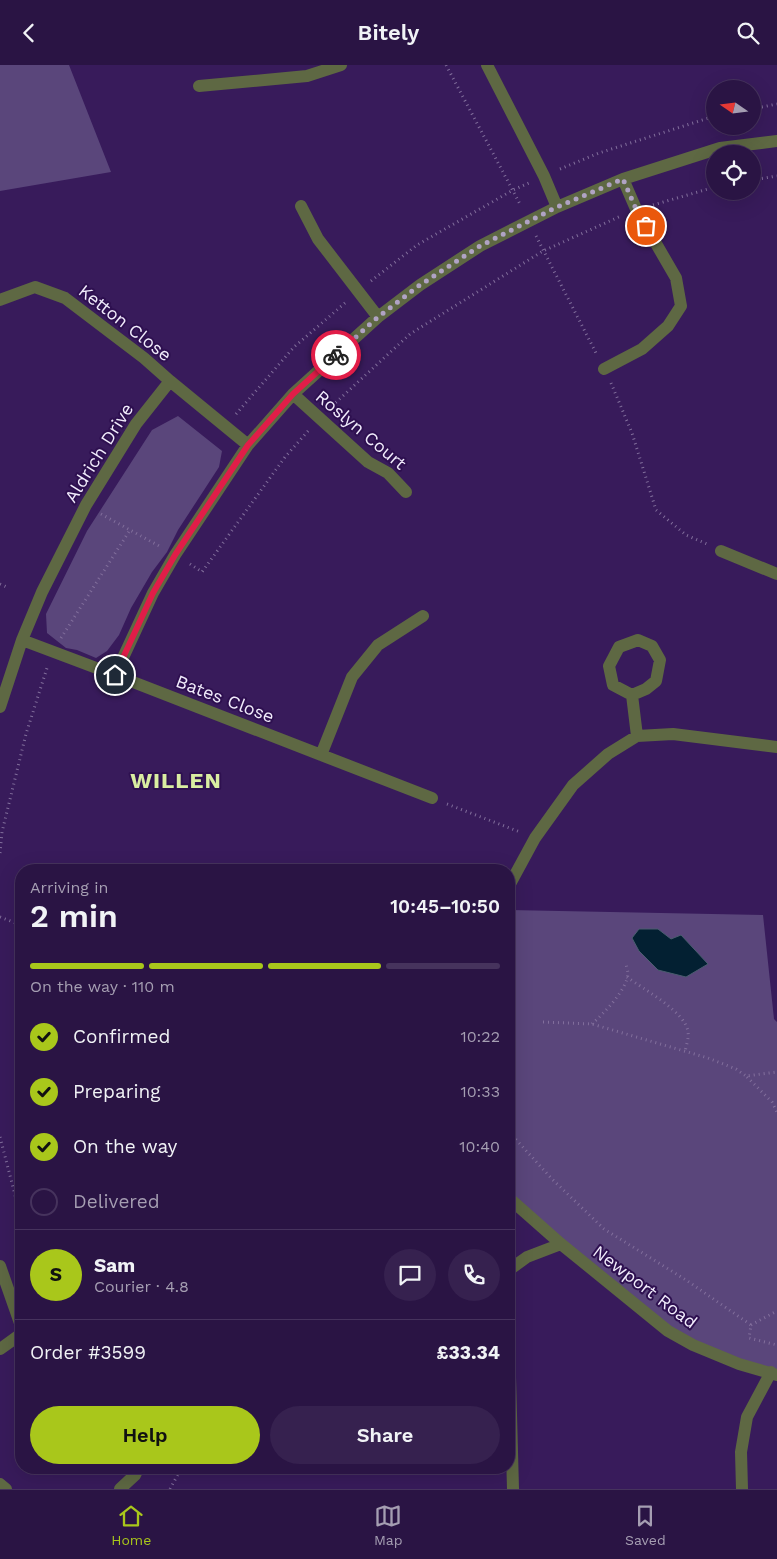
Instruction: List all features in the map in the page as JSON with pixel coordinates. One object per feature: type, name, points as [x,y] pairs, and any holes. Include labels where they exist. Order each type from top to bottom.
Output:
[{"type":"street","points":[[199,86],[307,76],[341,65]]},
{"type":"street","points":[[487,65],[544,176],[557,207]]},
{"type":"street","points":[[22,640],[115,675],[153,593],[175,555],[248,445],[293,394],[378,317],[420,285],[480,246],[557,207],[623,179],[720,149],[777,141]]},
{"type":"street","points":[[604,369],[642,349],[668,326],[681,306],[676,278],[636,209],[623,179]]},
{"type":"street","points":[[301,206],[318,239],[378,317]]},
{"type":"street","name":"Ketton Close","points":[[0,300],[36,287],[65,298],[144,358],[170,381]]},
{"type":"street","points":[[170,381],[248,445]]},
{"type":"street","name":"Aldrich Drive","points":[[0,707],[22,640],[42,592],[86,505],[136,424],[170,381]]},
{"type":"street","name":"Roslyn Court","points":[[293,394],[368,462],[388,473],[406,492]]},
{"type":"street","points":[[721,551],[777,574]]},
{"type":"street","points":[[321,755],[352,677],[378,645],[423,616]]},
{"type":"street","points":[[638,640],[652,647],[660,660],[656,681],[646,689],[632,695],[613,685],[608,666],[620,647],[638,640]]},
{"type":"street","name":"Bates Close","points":[[115,675],[432,798]]},
{"type":"street","points":[[632,695],[637,736]]},
{"type":"street","points":[[515,875],[535,838],[573,785],[608,754],[637,736],[674,734],[777,747]]},
{"type":"street","name":"Newport Road","points":[[515,1203],[561,1244],[668,1331],[693,1345],[739,1364],[774,1373]]},
{"type":"street","points":[[515,1266],[527,1257],[561,1244]]},
{"type":"street","points":[[0,1266],[15,1309]]},
{"type":"street","points":[[0,1349],[15,1338]]},
{"type":"street","points":[[742,1489],[742,1452],[747,1417],[774,1373]]},
{"type":"street","points":[[120,1489],[136,1474]]},
{"type":"street","points":[[513,1474],[514,1489]]},
{"type":"street","points":[[0,1484],[6,1489]]},
{"type":"path","points":[[446,65],[514,190],[604,369],[632,433],[656,510],[686,535],[721,551]]},
{"type":"path","points":[[761,107],[777,104]]},
{"type":"path","points":[[761,179],[777,176]]},
{"type":"path","points":[[86,505],[202,572],[285,457],[319,418],[410,334],[543,251],[636,209],[706,190]]},
{"type":"path","points":[[0,853],[2,832],[26,734],[53,651],[130,530]]},
{"type":"path","points":[[0,584],[9,588]]},
{"type":"path","points":[[432,798],[535,838]]},
{"type":"path","points":[[0,917],[15,923]]},
{"type":"path","points":[[592,1024],[604,1013],[622,989],[628,973],[626,962]]},
{"type":"path","points":[[627,977],[674,1010],[682,1019],[688,1032],[685,1052]]},
{"type":"path","points":[[543,1022],[592,1024],[708,1058],[736,1069],[746,1076],[772,1102],[777,1112]]},
{"type":"path","points":[[746,1076],[777,1072]]},
{"type":"path","points":[[0,1137],[15,1195]]},
{"type":"path","points":[[515,1139],[552,1179],[604,1229],[686,1280],[751,1325]]},
{"type":"path","points":[[751,1325],[777,1311]]},
{"type":"path","points":[[751,1325],[749,1338],[777,1345]]},
{"type":"path","points":[[170,1489],[178,1474]]},
{"type":"shaded area","points":[[0,65],[69,65],[111,172],[0,191]]},
{"type":"shaded area","points":[[178,416],[222,451],[219,467],[178,530],[167,552],[152,572],[131,608],[119,635],[107,651],[96,658],[77,650],[66,648],[47,633],[46,614],[87,531],[152,430]]},
{"type":"shaded area","points":[[515,910],[763,915],[774,1019],[777,1022],[777,1375],[693,1345],[515,1203]]},
{"type":"water","points":[[639,929],[658,929],[671,939],[681,935],[708,964],[686,977],[658,970],[639,951],[632,938]]},
{"type":"way so far","points":[[336,355],[378,317],[420,285],[480,246],[557,207],[623,179],[636,209],[646,226]]},
{"type":"district","name":"WILLEN","points":[[176,780]]},
{"type":"route","points":[[115,675],[153,593],[175,555],[248,445],[293,394],[336,355]]}]
